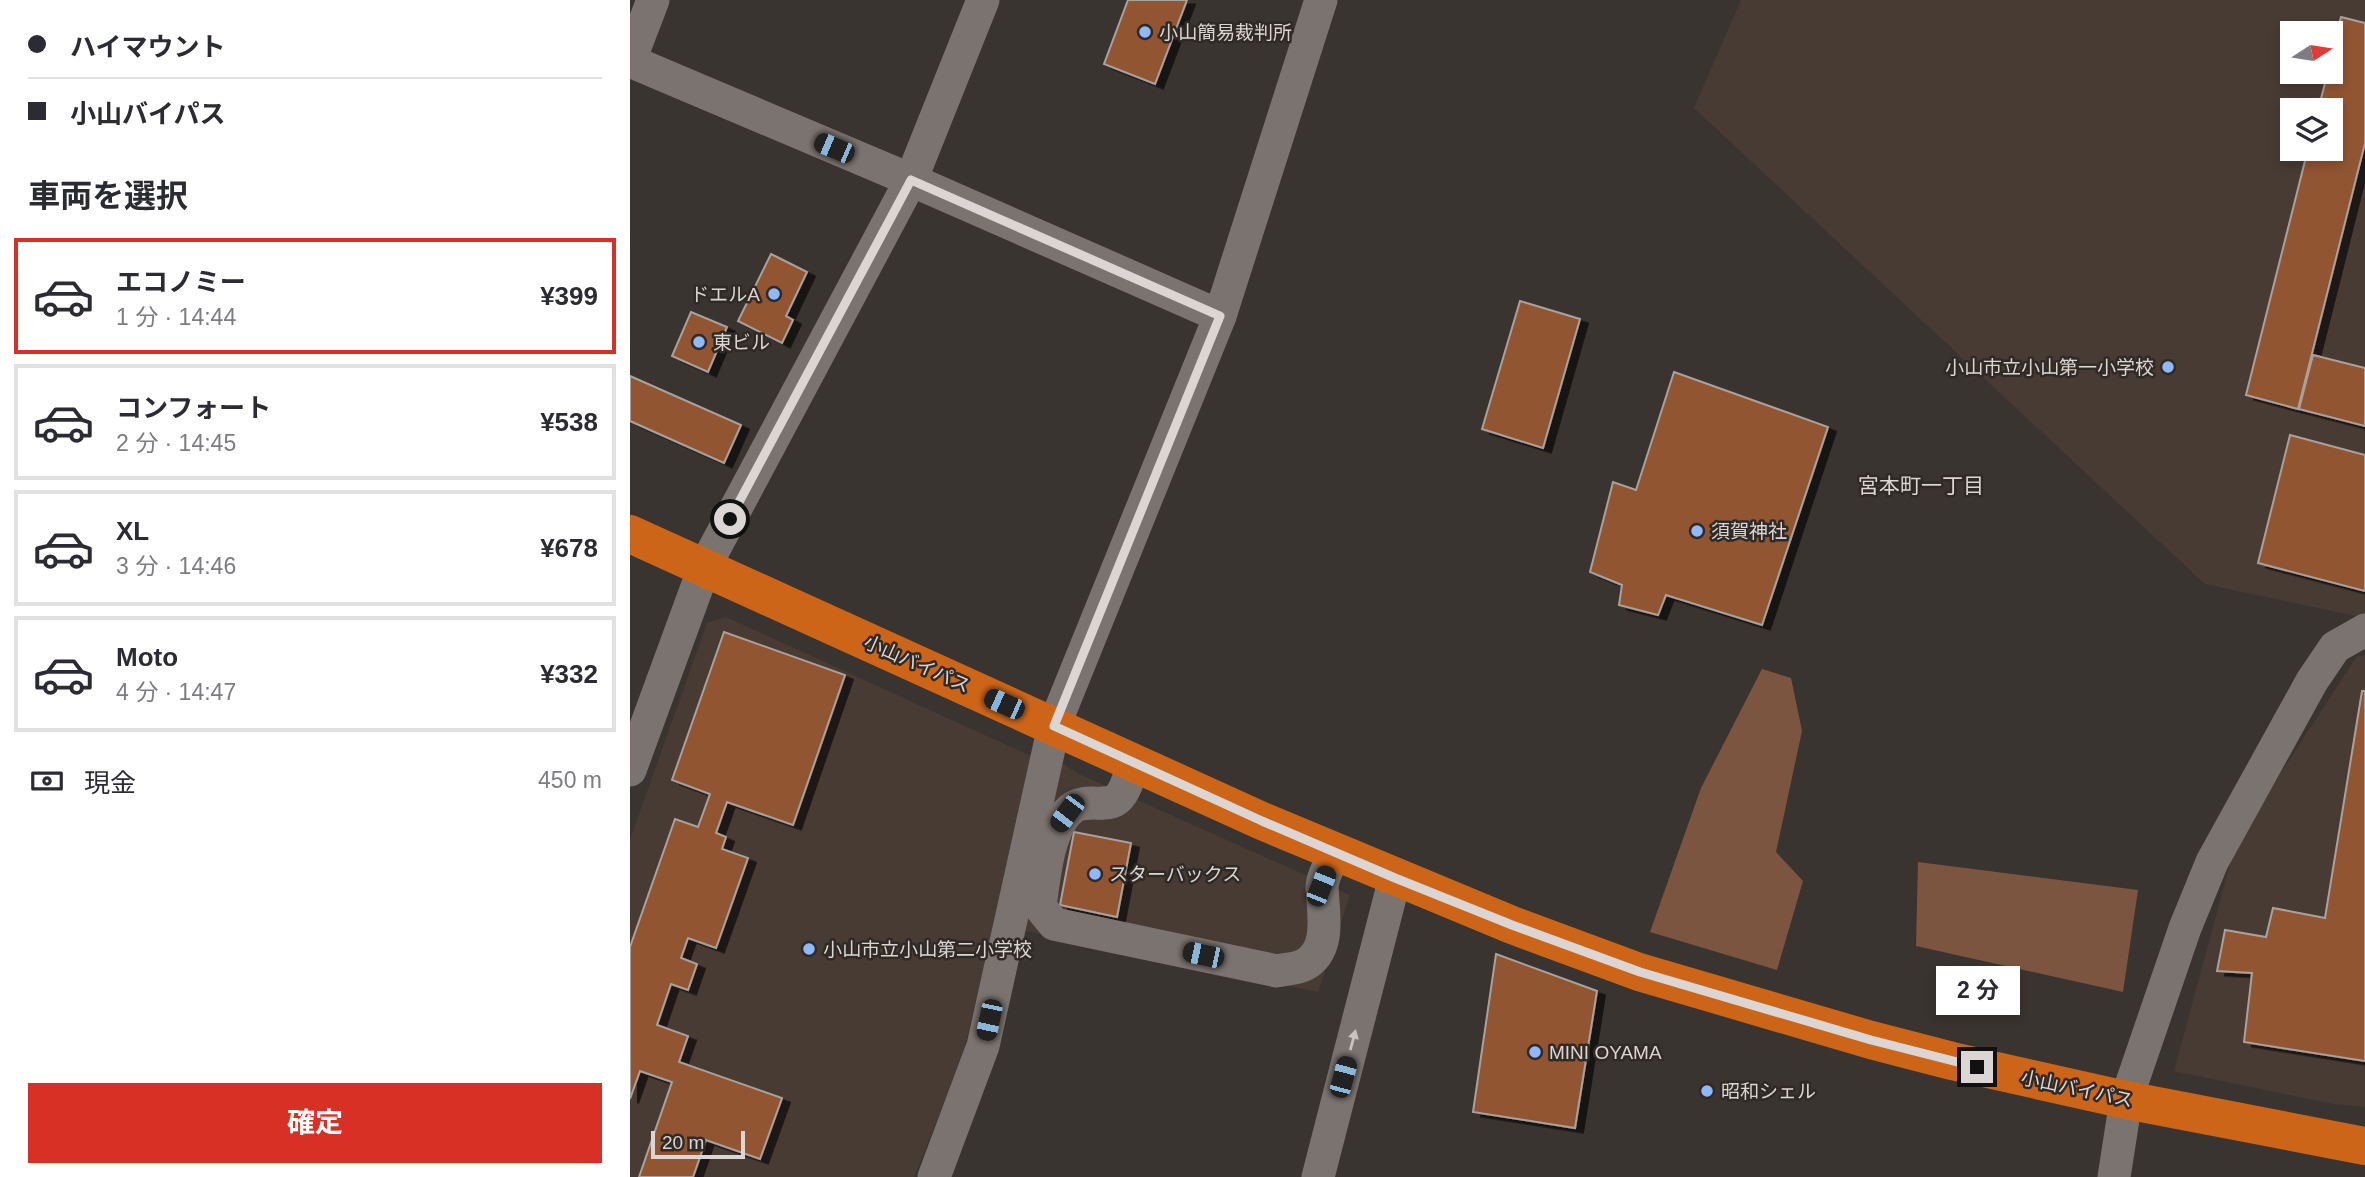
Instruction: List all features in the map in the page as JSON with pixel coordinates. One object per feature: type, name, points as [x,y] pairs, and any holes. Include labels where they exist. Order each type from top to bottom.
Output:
[{"type":"highway","name":"小山バイパス","points":[[630,534],[1335,852],[1512,925],[1640,972],[1952,1061],[2126,1100],[2365,1146]]},
{"type":"street","points":[[653,0],[630,60],[1220,316]]},
{"type":"street","points":[[630,770],[704,568],[911,180],[983,0]]},
{"type":"street","points":[[934,1177],[983,1046],[1054,726],[1220,316],[1321,0]]},
{"type":"street","points":[[2114,1177],[2126,1100],[2185,928],[2212,862],[2327,658],[2335,647],[2365,630]]},
{"type":"street","points":[[1134,763],[1119,797],[1113,801],[1087,802],[1072,807],[1055,829],[1040,907],[1054,924],[1277,971],[1296,968],[1307,964],[1316,953],[1325,933],[1321,886],[1335,852]]},
{"type":"street","points":[[1318,1177],[1395,878]]},
{"type":"shaded area","name":"小山市立小山第一小学校","points":[[1741,0],[2365,0],[2365,618],[2205,584],[1694,108]]},
{"type":"shaded area","name":"小山市立小山第二小学校","points":[[726,617],[1035,758],[962,1059],[914,1177],[630,1177],[630,840],[707,623]]},
{"type":"shaded area","points":[[2365,655],[2365,1107],[2333,1104],[2174,1071],[2236,842],[2357,656]]},
{"type":"shaded area","points":[[1762,669],[1791,678],[1802,731],[1776,852],[1803,881],[1777,970],[1650,932],[1701,788]]},
{"type":"shaded area","points":[[1062,763],[1079,774],[1350,895],[1318,992],[1021,930]]},
{"type":"shaded area","points":[[1918,862],[2138,890],[2123,992],[1916,946]]},
{"type":"building","name":"小山簡易裁判所","points":[[1128,0],[1187,0],[1155,84],[1104,64]]},
{"type":"building","points":[[2341,17],[2365,23],[2365,143],[2298,409],[2246,395],[2305,161],[2343,161],[2343,98],[2321,98],[2325,84],[2343,84],[2343,21],[2340,21]]},
{"type":"building","name":"ドエルA","points":[[771,254],[807,272],[786,316],[793,320],[782,343],[738,321]]},
{"type":"building","points":[[1520,301],[1580,319],[1543,448],[1482,429]]},
{"type":"building","name":"東ビル","points":[[691,312],[727,327],[708,372],[672,356]]},
{"type":"building","points":[[2313,355],[2365,368],[2365,426],[2299,409]]},
{"type":"building","name":"須賀神社","points":[[1674,372],[1828,427],[1762,625],[1666,595],[1658,615],[1619,605],[1622,585],[1590,572],[1613,482],[1636,490]]},
{"type":"building","points":[[630,376],[741,425],[724,463],[630,421]]},
{"type":"building","points":[[2290,435],[2365,455],[2365,591],[2258,563]]},
{"type":"building","points":[[724,632],[845,675],[793,825],[727,802],[716,833],[726,837],[722,849],[748,858],[716,948],[688,938],[681,958],[697,964],[688,990],[671,984],[657,1025],[688,1036],[679,1062],[782,1098],[760,1159],[706,1140],[693,1177],[639,1177],[672,1082],[640,1071],[630,1099],[630,947],[675,819],[698,827],[710,794],[672,780]]},
{"type":"building","points":[[2362,691],[2365,691],[2365,1061],[2244,1042],[2252,973],[2217,971],[2225,930],[2266,937],[2273,908],[2325,918]]},
{"type":"building","name":"スターバックス","points":[[1074,832],[1131,843],[1117,917],[1060,905]]},
{"type":"building","name":"MINI OYAMA","points":[[1496,954],[1597,991],[1575,1128],[1473,1112]]},
{"type":"place","name":"小山簡易裁判所","points":[[1145,32]]},
{"type":"place","name":"ドエルA","points":[[774,294]]},
{"type":"place","name":"東ビル","points":[[699,342]]},
{"type":"place","name":"小山市立小山第一小学校","points":[[2168,367]]},
{"type":"place","name":"須賀神社","points":[[1697,531]]},
{"type":"place","name":"スターバックス","points":[[1095,874]]},
{"type":"place","name":"小山市立小山第二小学校","points":[[809,949]]},
{"type":"place","name":"MINI OYAMA","points":[[1535,1052]]},
{"type":"place","name":"昭和シェル","points":[[1707,1091]]},
{"type":"district","name":"宮本町一丁目","points":[[1921,485]]},
{"type":"route","points":[[730,519],[911,180],[1220,316],[1054,726],[1262,821],[1512,925],[1640,972],[1871,1040],[1977,1067]]}]
